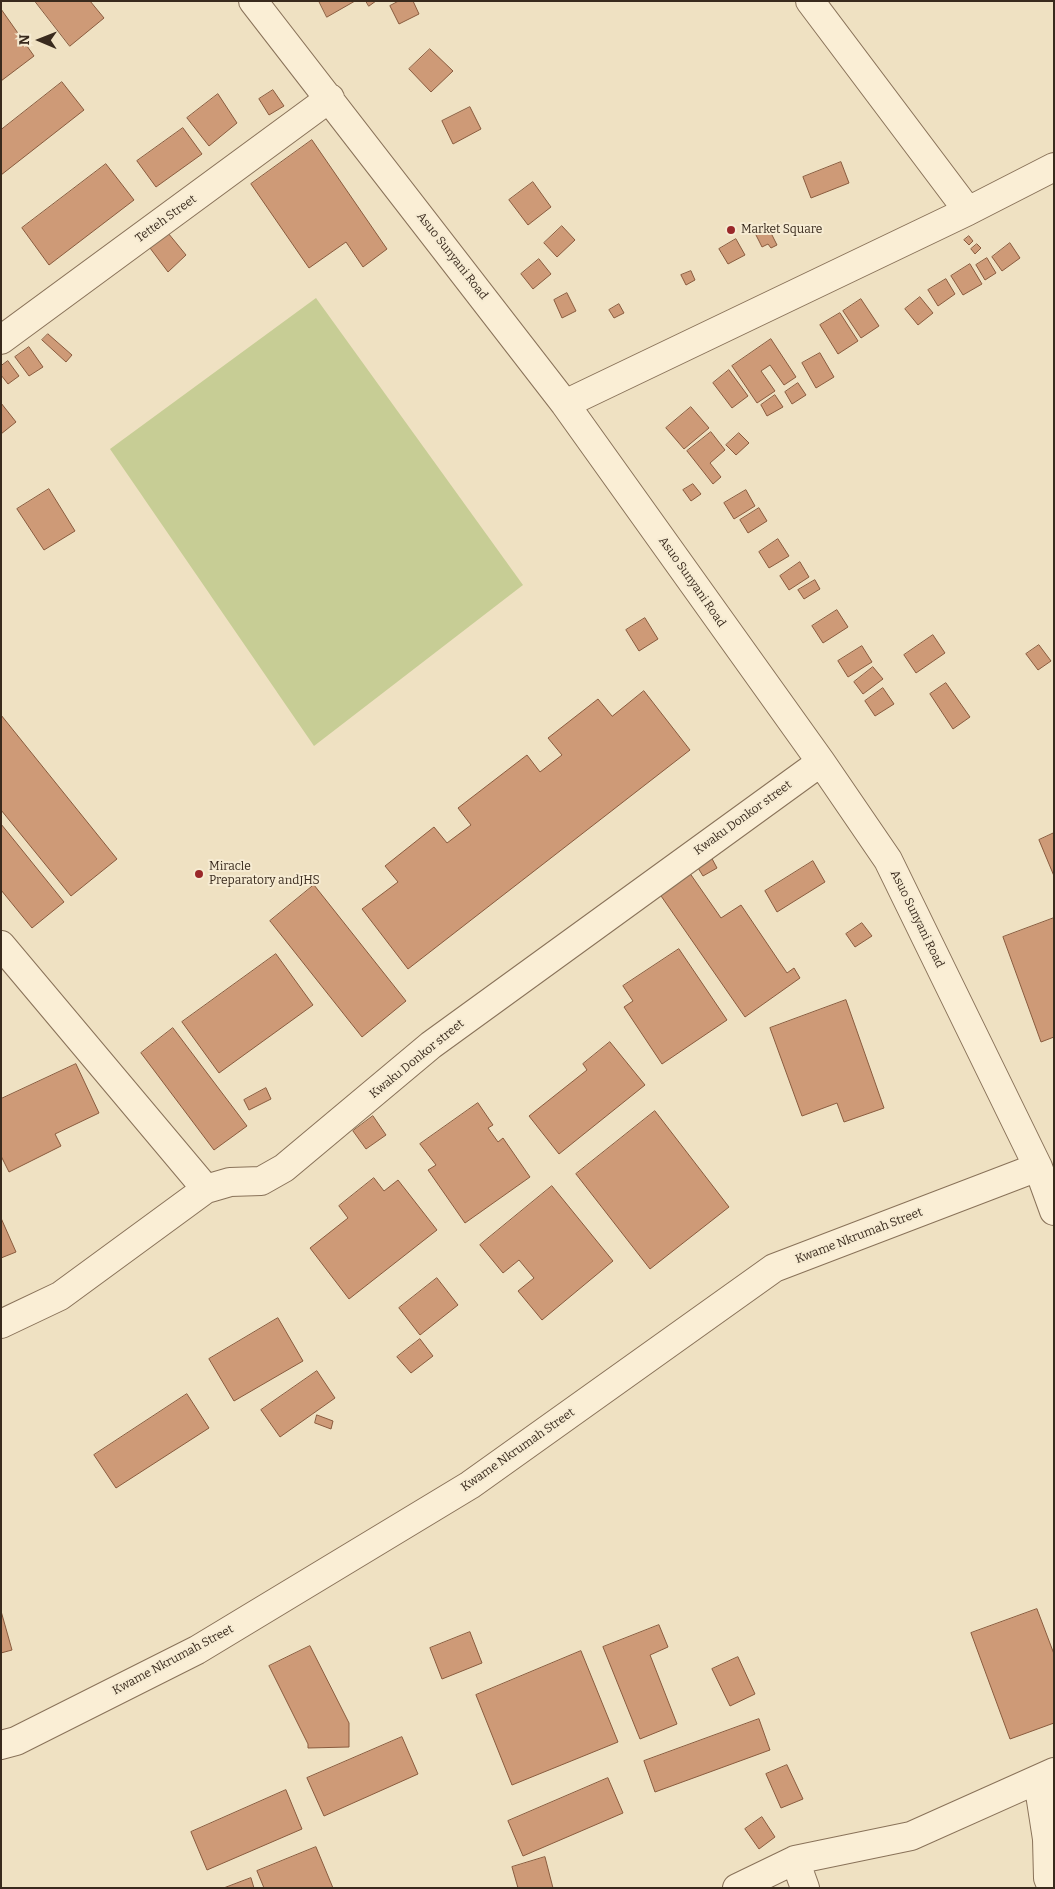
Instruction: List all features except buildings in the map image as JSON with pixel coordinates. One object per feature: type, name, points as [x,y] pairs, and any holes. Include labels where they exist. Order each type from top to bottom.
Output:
[{"type":"street","name":"Asuo Sunyani Road","points":[[253,1],[566,404],[821,762],[888,860],[1038,1167],[1054,1211]]},
{"type":"street","points":[[810,1],[968,211]]},
{"type":"street","name":"Tetteh Street","points":[[1,340],[330,98]]},
{"type":"street","points":[[566,404],[968,211],[1054,167]]},
{"type":"street","name":"Kwaku Donkor street","points":[[1,1324],[60,1296],[206,1189],[230,1182],[261,1181],[284,1168],[431,1045],[821,762]]},
{"type":"street","points":[[1,945],[206,1189]]},
{"type":"street","name":"Kwame Nkrumah Street","points":[[1,1745],[16,1741],[196,1650],[470,1485],[774,1268],[1038,1167]]},
{"type":"street","points":[[737,1888],[795,1860],[911,1836],[1046,1776],[1048,1878],[1052,1888]]},
{"type":"street","points":[[795,1860],[806,1888]]},
{"type":"green space","points":[[316,298],[523,585],[314,746],[110,449]]},
{"type":"place","name":"Market Square","points":[[731,230]]},
{"type":"place","name":"Miracle Preparatory andJHS","points":[[199,874]]}]
